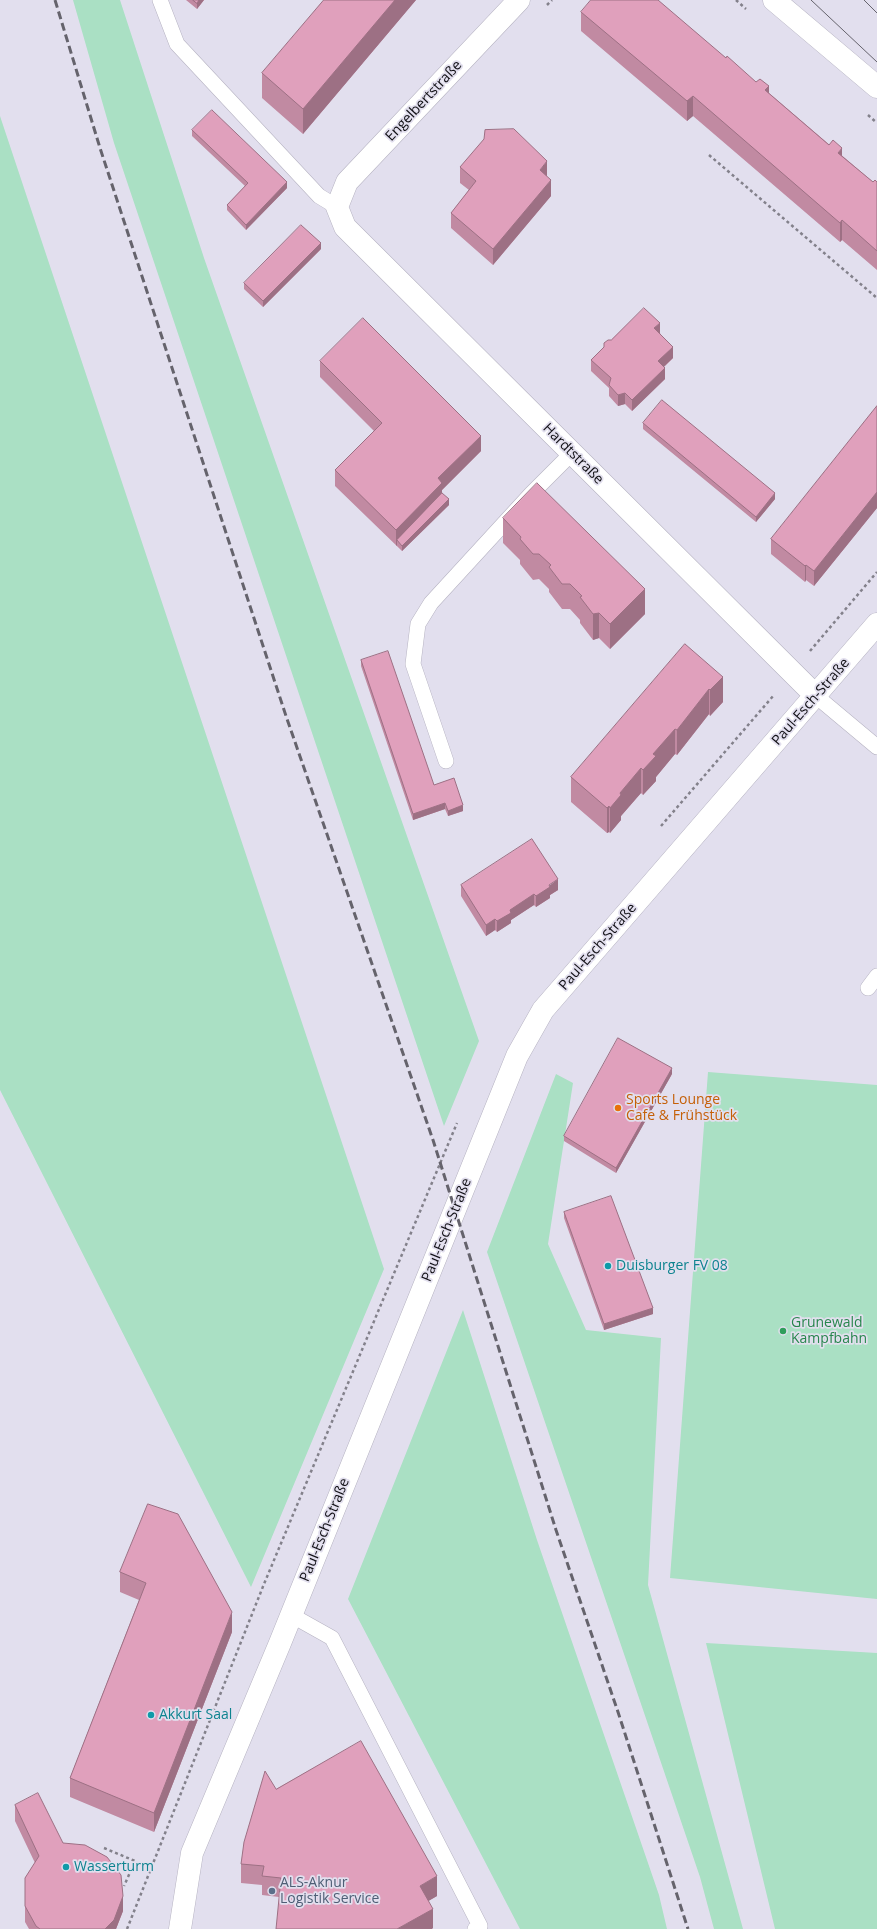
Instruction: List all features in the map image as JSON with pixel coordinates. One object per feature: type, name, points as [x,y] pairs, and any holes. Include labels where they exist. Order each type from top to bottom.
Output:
[{"type":"street","name":"Engelbertstraße","points":[[337,207],[347,182],[519,0]]},
{"type":"street","points":[[774,0],[877,88]]},
{"type":"street","name":"Hardtstraße","points":[[337,207],[345,227],[816,696]]},
{"type":"street","name":"Paul-Esch-Straße","points":[[180,1929],[192,1854],[291,1615],[517,1056],[544,1010],[877,624]]},
{"type":"lane","points":[[160,0],[177,44],[319,196],[337,207]]},
{"type":"lane","points":[[446,761],[413,664],[418,624],[431,603],[531,494],[572,453]]},
{"type":"lane","points":[[816,696],[877,748]]},
{"type":"lane","points":[[868,988],[877,976]]},
{"type":"lane","points":[[291,1615],[332,1638],[480,1926],[475,1929]]},
{"type":"path","points":[[547,6],[552,0]]},
{"type":"path","points":[[709,155],[877,298]]},
{"type":"path","points":[[806,644],[811,650]]},
{"type":"path","points":[[126,1929],[264,1584],[449,1141]]},
{"type":"path","points":[[104,1848],[135,1861],[124,1886]]},
{"type":"green space","points":[[73,0],[120,0],[204,258],[479,1041],[444,1126],[114,143]]},
{"type":"green space","points":[[0,116],[384,1269],[251,1587],[0,1090]]},
{"type":"green space","name":"Grunewald Kampfbahn","points":[[708,1072],[877,1085],[877,1599],[670,1578]]},
{"type":"green space","points":[[556,1074],[573,1083],[548,1244],[586,1330],[661,1338],[648,1585],[743,1929],[714,1929],[700,1877],[487,1252]]},
{"type":"green space","points":[[463,1310],[537,1540],[659,1895],[667,1929],[520,1929],[348,1599]]},
{"type":"green space","points":[[706,1643],[877,1653],[877,1929],[775,1929]]},
{"type":"building","points":[[324,0],[395,0],[303,109],[262,73]]},
{"type":"building","points":[[591,0],[658,0],[726,58],[727,56],[756,82],[760,79],[769,86],[765,90],[829,145],[833,140],[842,148],[838,153],[873,182],[875,180],[877,182],[877,251],[842,220],[840,223],[693,96],[687,101],[581,12]]},
{"type":"building","points":[[212,110],[287,182],[246,225],[227,205],[248,183],[192,130]]},
{"type":"building","points":[[514,129],[547,161],[540,170],[551,180],[493,249],[451,213],[476,181],[460,167],[484,139],[485,130]]},
{"type":"building","points":[[301,225],[321,243],[263,301],[244,283]]},
{"type":"building","points":[[644,308],[660,323],[654,328],[673,347],[658,361],[665,368],[632,400],[625,393],[618,395],[609,385],[611,378],[591,360],[604,347],[604,343],[611,340]]},
{"type":"building","points":[[363,318],[481,436],[438,478],[442,483],[396,530],[335,470],[382,423],[320,361]]},
{"type":"building","points":[[662,400],[775,493],[756,517],[643,423]]},
{"type":"building","points":[[877,406],[877,492],[814,571],[806,565],[805,566],[771,539]]},
{"type":"building","points":[[537,483],[645,589],[610,624],[599,613],[593,614],[580,597],[582,596],[570,584],[562,584],[549,567],[551,565],[539,554],[533,554],[520,539],[521,537],[503,518]]},
{"type":"building","points":[[442,493],[449,499],[402,546],[397,540]]},
{"type":"building","points":[[685,644],[723,677],[710,690],[709,689],[677,730],[675,729],[653,754],[656,756],[643,770],[641,768],[620,793],[621,795],[610,808],[609,806],[607,808],[571,777]]},
{"type":"building","points":[[388,651],[434,785],[454,778],[463,805],[448,811],[445,803],[413,814],[361,660]]},
{"type":"building","points":[[532,839],[558,879],[549,885],[550,887],[536,896],[534,894],[510,910],[511,913],[497,921],[495,919],[486,925],[461,885]]},
{"type":"building","name":"Sports Lounge Cafe & Frühstück","points":[[618,1038],[672,1068],[616,1168],[564,1136]]},
{"type":"building","name":"Duisburger FV 08","points":[[611,1196],[653,1308],[604,1324],[564,1212]]},
{"type":"building","name":"Akkurt Saal","points":[[148,1504],[178,1514],[232,1612],[154,1813],[70,1778],[146,1583],[120,1572]]},
{"type":"building","points":[[361,1741],[437,1876],[420,1886],[433,1909],[397,1929],[276,1929],[281,1878],[262,1876],[264,1866],[241,1864],[244,1842],[265,1771],[276,1789]]},
{"type":"building","name":"Wasserturm","points":[[38,1793],[63,1843],[85,1845],[107,1857],[121,1875],[123,1896],[114,1920],[105,1929],[40,1929],[36,1926],[25,1906],[25,1878],[39,1856],[15,1805]]},
{"type":"tram line","points":[[811,0],[877,62]]},
{"type":"tram line","points":[[864,0],[877,13]]},
{"type":"railway","points":[[55,0],[100,148],[286,716],[433,1140],[556,1530],[618,1712],[688,1929]]},
{"type":"place","name":"Sports Lounge Cafe & Frühstück","points":[[618,1108]]},
{"type":"place","name":"Duisburger FV 08","points":[[608,1266]]},
{"type":"place","name":"Grunewald Kampfbahn","points":[[783,1331]]},
{"type":"place","name":"Akkurt Saal","points":[[151,1715]]},
{"type":"place","name":"Wasserturm","points":[[66,1867]]},
{"type":"place","name":"ALS-Aknur Logistik Service","points":[[272,1891]]}]
